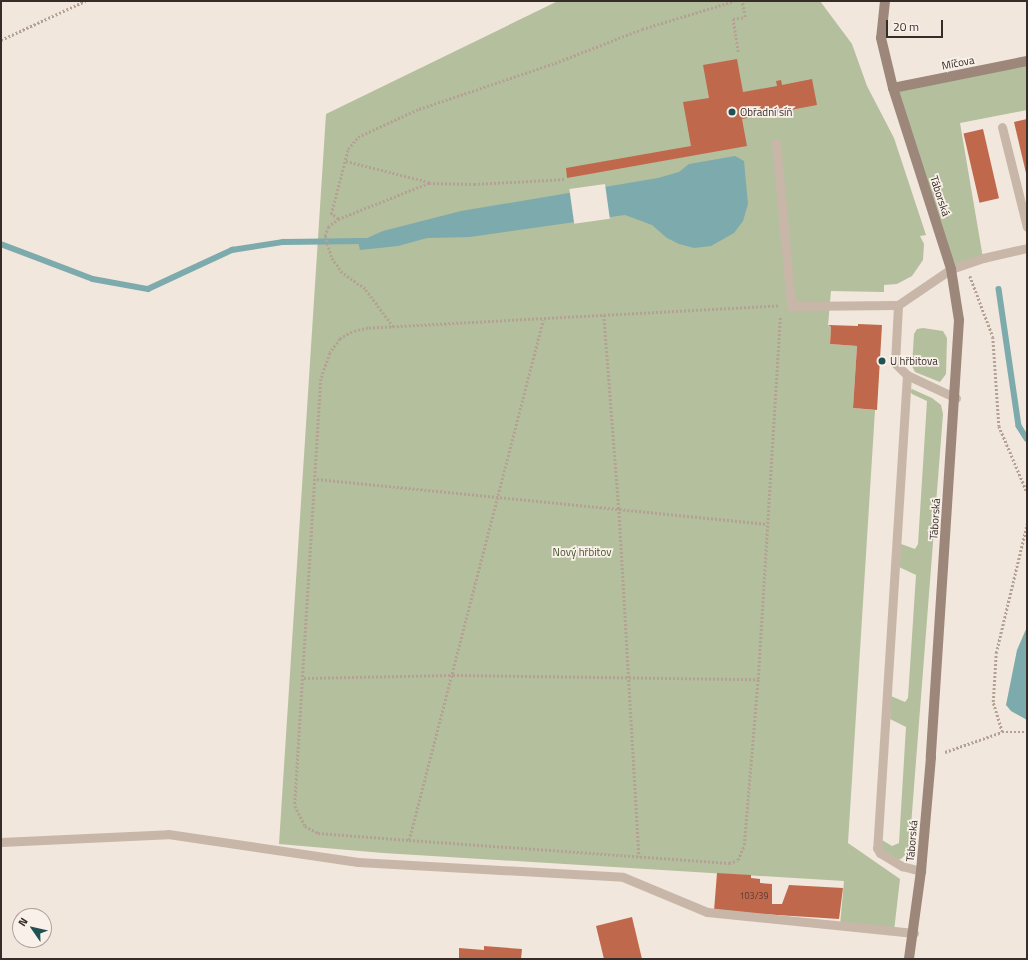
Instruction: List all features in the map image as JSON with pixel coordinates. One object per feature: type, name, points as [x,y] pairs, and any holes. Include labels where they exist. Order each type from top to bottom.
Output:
[{"type":"street","name":"Táborská","points":[[885,1],[881,38],[893,88],[952,269],[959,320],[956,398],[931,757],[921,871],[914,932],[909,959]]},
{"type":"street","name":"Míčova","points":[[893,88],[1027,61]]},
{"type":"lane","points":[[1002,127],[1027,227]]},
{"type":"lane","points":[[776,143],[791,306],[898,305],[952,269],[983,258],[1027,248]]},
{"type":"lane","points":[[898,305],[895,363],[907,375],[956,398]]},
{"type":"lane","points":[[907,375],[877,848],[880,853],[902,866],[921,871]]},
{"type":"lane","points":[[1,842],[168,834],[358,862],[623,877],[707,912],[914,932]]},
{"type":"path","points":[[1,40],[85,1]]},
{"type":"path","points":[[338,219],[331,214],[346,162],[348,149],[358,137],[419,109],[555,63],[642,29],[734,1]]},
{"type":"path","points":[[738,52],[733,19],[745,17],[742,1]]},
{"type":"path","points":[[346,162],[429,183],[474,184],[566,179]]},
{"type":"path","points":[[393,327],[365,289],[342,273],[331,258],[325,236],[328,227],[338,219],[429,183]]},
{"type":"path","points":[[970,275],[993,338],[999,426],[1027,492]]},
{"type":"path","points":[[781,305],[758,678],[744,845],[738,860],[729,863],[318,833],[306,826],[298,816],[295,806],[317,479],[321,379],[330,353],[340,339],[352,332],[393,327],[543,320],[604,314],[781,305]]},
{"type":"path","points":[[604,314],[619,508],[639,856]]},
{"type":"path","points":[[409,840],[453,675],[543,320]]},
{"type":"path","points":[[317,479],[767,524]]},
{"type":"path","points":[[1002,732],[993,702],[996,653],[1027,524]]},
{"type":"path","points":[[304,678],[453,675],[758,678]]},
{"type":"path","points":[[931,757],[1002,732],[1027,732]]},
{"type":"green space","name":"Nový hřbitov","points":[[558,1],[820,1],[852,44],[867,86],[894,138],[926,235],[920,236],[924,244],[923,260],[912,276],[897,284],[884,285],[884,292],[831,291],[828,326],[831,327],[830,344],[857,346],[853,408],[875,410],[848,843],[900,879],[894,931],[840,925],[844,881],[383,853],[279,844],[326,114]]},
{"type":"green space","points":[[1027,61],[1027,110],[960,123],[983,258],[951,269],[893,88]]},
{"type":"green space","points":[[923,328],[943,331],[947,338],[946,374],[940,382],[915,372],[912,366],[914,334],[917,329]]},
{"type":"green space","points":[[912,389],[932,398],[941,405],[943,414],[909,851],[901,859],[895,860],[882,852],[881,846],[882,840],[892,846],[899,843],[906,727],[890,719],[891,696],[905,702],[908,698],[916,575],[899,567],[901,544],[915,549],[918,544],[927,401],[912,394],[910,391]]},
{"type":"water","points":[[735,156],[744,161],[748,204],[743,221],[734,233],[711,246],[694,248],[679,244],[667,238],[652,225],[625,215],[470,237],[427,238],[398,246],[360,250],[358,242],[383,231],[461,211],[658,178],[679,172],[689,164]]},
{"type":"water","points":[[1027,627],[1027,720],[1011,711],[1006,705],[1017,650]]},
{"type":"pier","points":[[605,184],[610,219],[574,224],[569,189]]},
{"type":"building","name":"Obřadní síň","points":[[737,59],[743,92],[777,86],[776,81],[781,80],[782,85],[812,79],[817,105],[742,119],[747,146],[567,178],[566,168],[691,146],[683,102],[709,98],[703,65]]},
{"type":"building","points":[[1027,119],[1027,173],[1026,173],[1014,122]]},
{"type":"building","points":[[983,129],[999,198],[979,203],[964,133]]},
{"type":"building","points":[[858,324],[882,325],[877,410],[853,408],[857,346],[830,344],[831,327],[828,325],[858,326]]},
{"type":"building","points":[[717,873],[751,875],[751,878],[760,879],[760,883],[772,884],[772,904],[782,904],[789,885],[843,888],[839,919],[714,911]]},
{"type":"building","points":[[632,917],[642,959],[604,959],[596,926]]},
{"type":"building","points":[[484,946],[522,949],[521,959],[459,959],[459,948],[484,950]]},
{"type":"waterway","points":[[1,244],[93,279],[148,289],[232,250],[283,242],[364,241]]},
{"type":"waterway","points":[[999,289],[1019,426],[1027,439]]},
{"type":"place","name":"Obřadní síň","points":[[732,112]]},
{"type":"place","name":"U hřbitova","points":[[882,361]]}]
